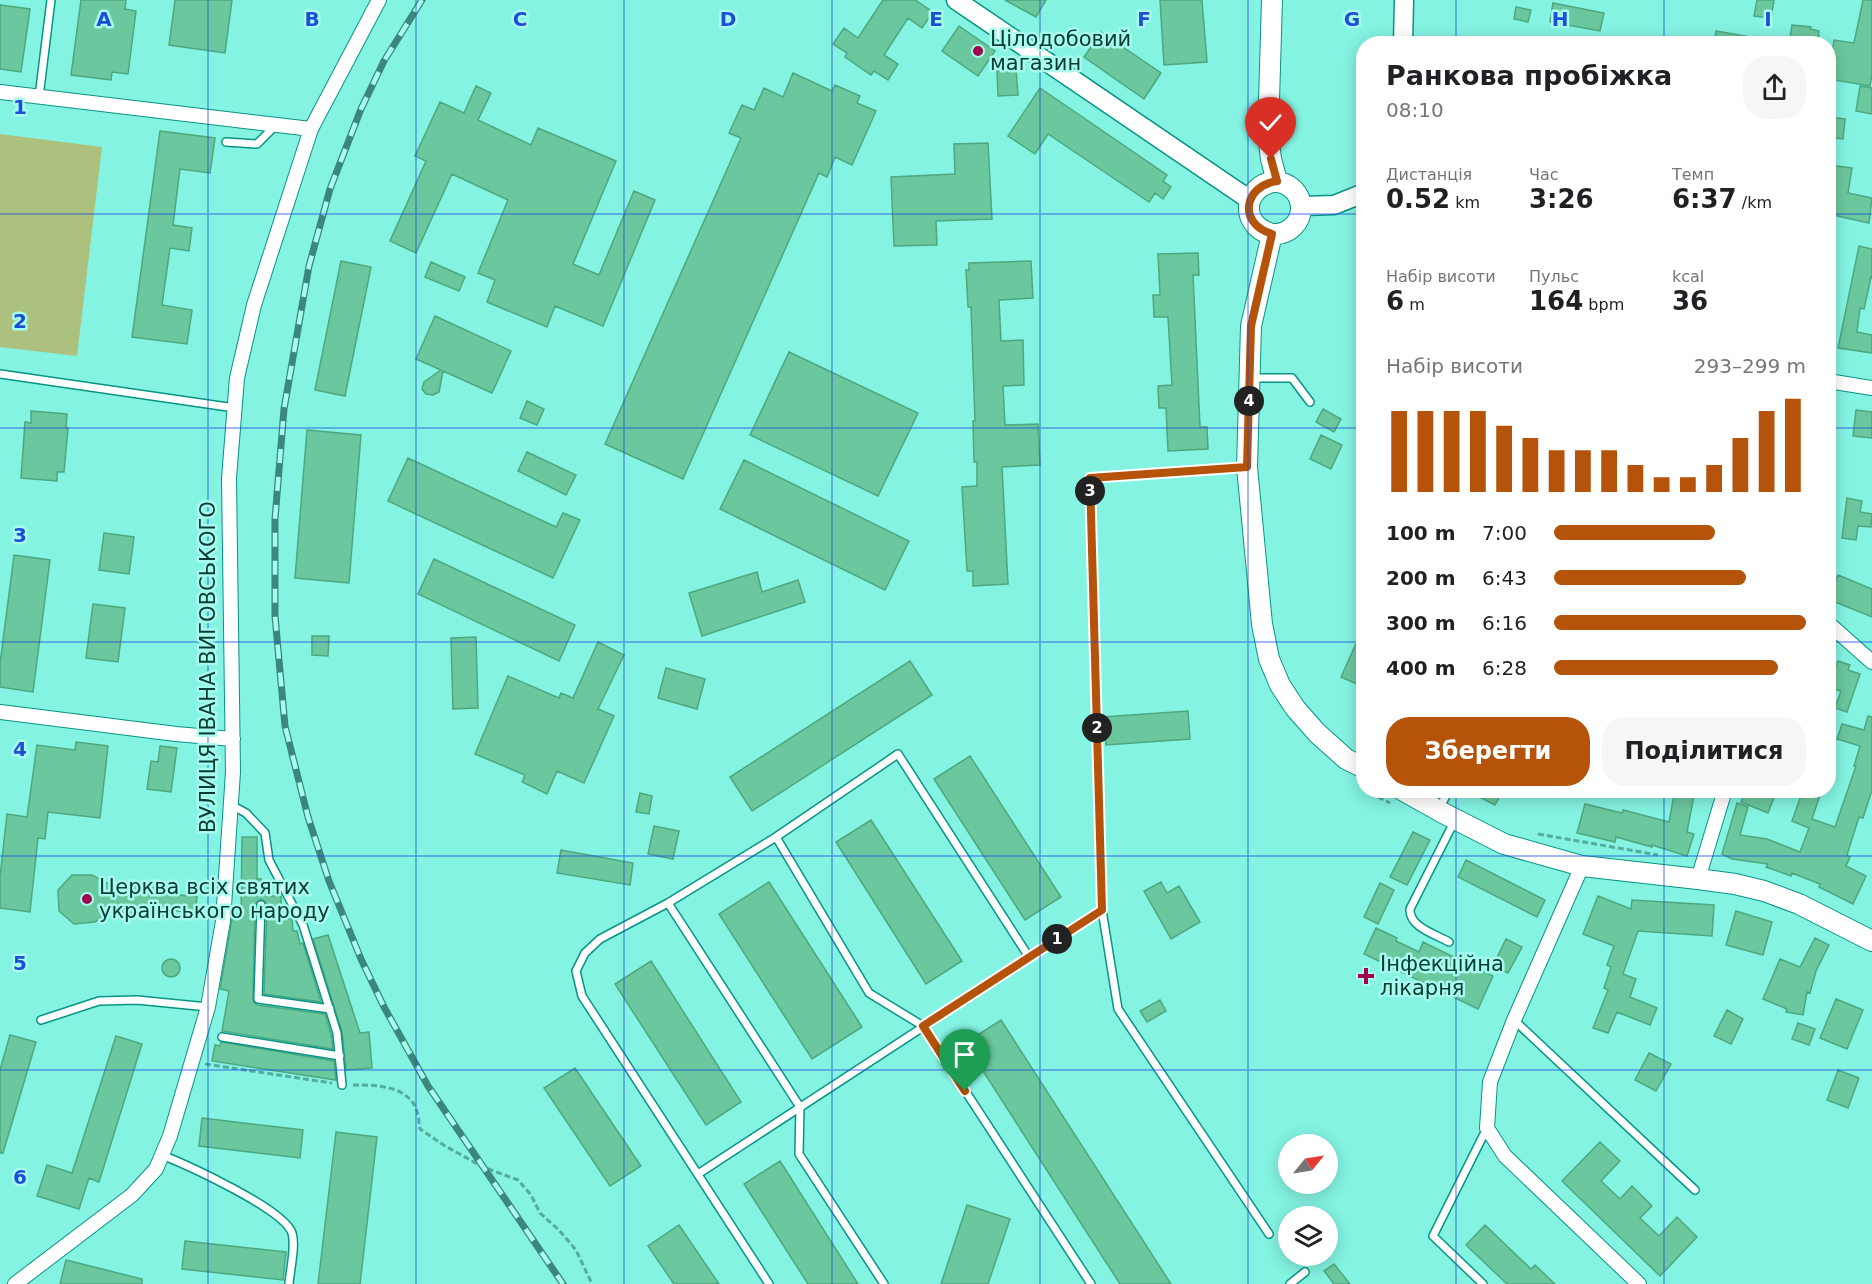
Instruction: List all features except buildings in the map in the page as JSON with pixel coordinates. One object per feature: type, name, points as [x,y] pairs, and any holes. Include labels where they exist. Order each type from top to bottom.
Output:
[{"type":"main road","points":[[1272,0],[1268,134],[1277,181]]},
{"type":"main road","points":[[1277,181],[1294,190],[1301,206],[1296,223],[1281,233],[1272,234],[1256,226],[1249,209],[1250,200],[1260,186],[1277,181]]},
{"type":"main road","points":[[1272,234],[1251,326],[1247,467],[1262,624],[1269,658],[1280,685],[1295,708],[1324,740],[1346,759],[1356,764]]},
{"type":"main road","points":[[1416,798],[1504,844],[1582,866],[1735,884],[1764,891],[1799,904],[1872,941]]},
{"type":"street","name":"ВУЛИЦЯ ІВАНА ВИГОВСЬКОГО","points":[[15,1284],[132,1195],[156,1169],[170,1136],[208,1007],[224,921],[231,805],[230,478],[237,378],[254,305],[311,129],[379,0]]},
{"type":"street","points":[[956,0],[1250,200]]},
{"type":"street","points":[[1403,36],[1404,0]]},
{"type":"street","points":[[0,92],[311,129]]},
{"type":"street","points":[[1301,206],[1334,205],[1356,196]]},
{"type":"street","points":[[1836,382],[1872,388]]},
{"type":"street","points":[[1836,630],[1872,662]]},
{"type":"street","points":[[0,712],[232,739]]},
{"type":"street","points":[[1698,879],[1723,798]]},
{"type":"street","points":[[1582,866],[1514,1020],[1490,1082],[1487,1128],[1505,1156],[1632,1282]]},
{"type":"lane","points":[[39,97],[51,0]]},
{"type":"lane","points":[[226,142],[257,144],[276,125]]},
{"type":"lane","points":[[0,375],[235,408]]},
{"type":"lane","points":[[1250,378],[1292,378],[1310,402]]},
{"type":"lane","points":[[1247,467],[1090,478],[1102,910],[1118,1009],[1269,1234]]},
{"type":"lane","points":[[768,1284],[582,996],[576,971],[585,953],[600,939],[668,903],[776,837],[898,754],[1029,957]]},
{"type":"lane","points":[[1448,798],[1447,815],[1410,913],[1414,923],[1449,942]]},
{"type":"lane","points":[[231,805],[246,813],[265,833],[269,860],[303,926],[337,1033],[342,1085]]},
{"type":"lane","points":[[776,837],[869,993],[923,1026],[1091,1284]]},
{"type":"lane","points":[[668,903],[800,1107],[799,1154],[885,1284]]},
{"type":"lane","points":[[261,905],[258,999],[330,1009]]},
{"type":"lane","points":[[698,1174],[1102,910]]},
{"type":"lane","points":[[41,1020],[99,1001],[137,1000],[208,1007]]},
{"type":"lane","points":[[1514,1020],[1695,1190]]},
{"type":"lane","points":[[222,1037],[340,1056]]},
{"type":"lane","points":[[1483,1284],[1433,1236],[1487,1128]]},
{"type":"lane","points":[[162,1155],[259,1203],[280,1219],[290,1230],[292,1236],[289,1284]]},
{"type":"lane","points":[[1290,1284],[1305,1272]]},
{"type":"path","points":[[1534,833],[1658,855]]},
{"type":"path","points":[[191,1062],[342,1085],[377,1086],[404,1093],[416,1107],[420,1129],[483,1167],[518,1180],[531,1195],[540,1213],[560,1230],[576,1250],[592,1284]]},
{"type":"green space","points":[[0,134],[102,147],[77,356],[0,347]]},
{"type":"railway","points":[[422,0],[384,61],[361,109],[330,189],[309,266],[284,409],[275,519],[275,616],[285,726],[308,817],[329,881],[361,959],[384,1007],[428,1086],[563,1284]]},
{"type":"place","name":"Цілодобовий магазин","points":[[978,51]]},
{"type":"place","name":"Церква всіх святих українського народу","points":[[87,899]]},
{"type":"place","name":"Інфекційна лікарня","points":[[1366,976]]},
{"type":"route","points":[[965,1091],[923,1026],[1102,910],[1090,478],[1247,467],[1251,326],[1272,234],[1256,226],[1249,209],[1254,192],[1260,186],[1277,181],[1271,159]]}]
